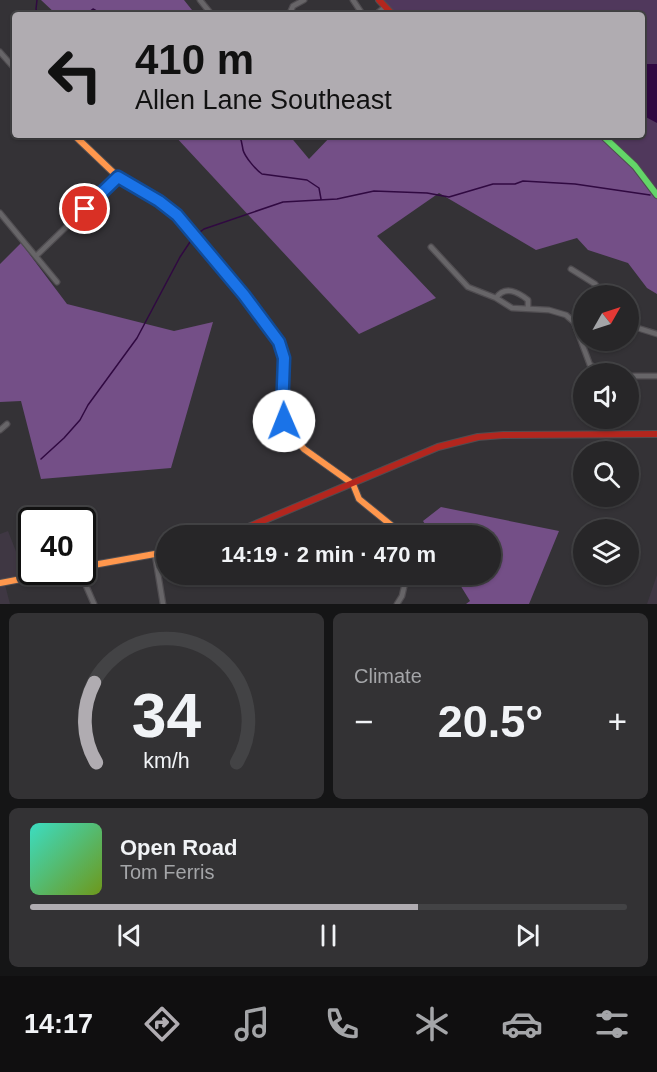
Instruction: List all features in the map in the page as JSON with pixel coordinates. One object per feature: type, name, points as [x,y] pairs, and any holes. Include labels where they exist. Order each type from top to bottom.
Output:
[{"type":"main road","points":[[379,0],[390,12]]},
{"type":"main road","points":[[77,138],[118,177],[159,201],[193,232],[272,331],[282,348],[284,358],[282,412],[284,421],[296,441],[352,484],[359,499],[391,525]]},
{"type":"main road","points":[[605,138],[635,166],[657,195]]},
{"type":"main road","points":[[253,525],[438,447],[478,437],[657,434]]},
{"type":"main road","points":[[96,565],[155,555]]},
{"type":"main road","points":[[0,583],[18,580]]},
{"type":"street","points":[[200,0],[210,12]]},
{"type":"street","points":[[290,12],[293,6],[304,0]]},
{"type":"street","points":[[378,12],[385,7]]},
{"type":"street","points":[[0,52],[12,66]]},
{"type":"street","points":[[36,256],[118,177]]},
{"type":"street","points":[[0,213],[57,282]]},
{"type":"street","points":[[432,247],[468,287],[496,298],[512,308],[549,310],[566,315],[574,322],[581,336],[589,363]]},
{"type":"street","points":[[571,268],[596,285]]},
{"type":"street","points":[[496,298],[500,293],[507,291],[518,292],[528,300],[528,309]]},
{"type":"street","points":[[639,328],[657,333]]},
{"type":"street","points":[[639,376],[657,376]]},
{"type":"street","points":[[0,430],[7,423]]},
{"type":"street","points":[[155,555],[163,604]]},
{"type":"street","points":[[86,585],[94,604]]},
{"type":"street","points":[[397,604],[404,585]]},
{"type":"shaded area","points":[[41,0],[184,0],[194,12],[54,12]]},
{"type":"shaded area","points":[[378,0],[657,0],[657,199],[644,177],[605,138],[645,138],[645,12],[387,12]]},
{"type":"shaded area","points":[[645,64],[657,64],[657,123],[645,117]]},
{"type":"shaded area","points":[[177,138],[292,138],[309,159],[329,138],[605,138],[644,177],[657,199],[657,294],[647,288],[628,263],[588,250],[577,238],[536,250],[439,193],[377,236],[436,298],[359,334]]},
{"type":"shaded area","points":[[21,243],[67,304],[174,331],[213,322],[171,468],[41,479],[21,401],[0,402],[0,264]]},
{"type":"shaded area","points":[[441,507],[559,531],[529,604],[466,604],[470,601],[460,585],[501,585],[501,525],[426,525],[423,521]]},
{"type":"shaded area","points":[[8,531],[18,557],[18,578],[4,581],[10,604],[0,604],[0,534]]},
{"type":"shaded area","points":[[657,575],[657,604],[647,604]]},
{"type":"waterway","points":[[37,0],[37,12]]},
{"type":"waterway","points":[[89,12],[93,9],[98,12]]},
{"type":"waterway","points":[[240,138],[244,153],[262,174],[307,180],[319,188],[321,199]]},
{"type":"waterway","points":[[196,235],[204,229],[283,202],[337,199],[374,191],[427,193],[449,197],[493,184],[515,184],[523,181],[575,184],[650,195]]},
{"type":"waterway","points":[[41,459],[80,420],[88,405],[137,338],[192,239]]},
{"type":"traffic: fast","points":[[605,138],[635,166],[657,195]]},
{"type":"traffic: slow","points":[[77,138],[118,177],[159,201],[176,215],[244,295],[282,348],[285,370],[282,412],[289,431],[304,449],[353,484],[359,499],[391,525]]},
{"type":"traffic: slow","points":[[96,564],[156,554]]},
{"type":"traffic: slow","points":[[0,583],[18,580]]},
{"type":"traffic: jam","points":[[379,0],[390,12]]},
{"type":"traffic: jam","points":[[253,525],[438,447],[478,437],[657,434]]},
{"type":"route","points":[[85,209],[118,177],[159,201],[193,232],[272,331],[282,348],[285,370],[282,412],[284,421]]}]
